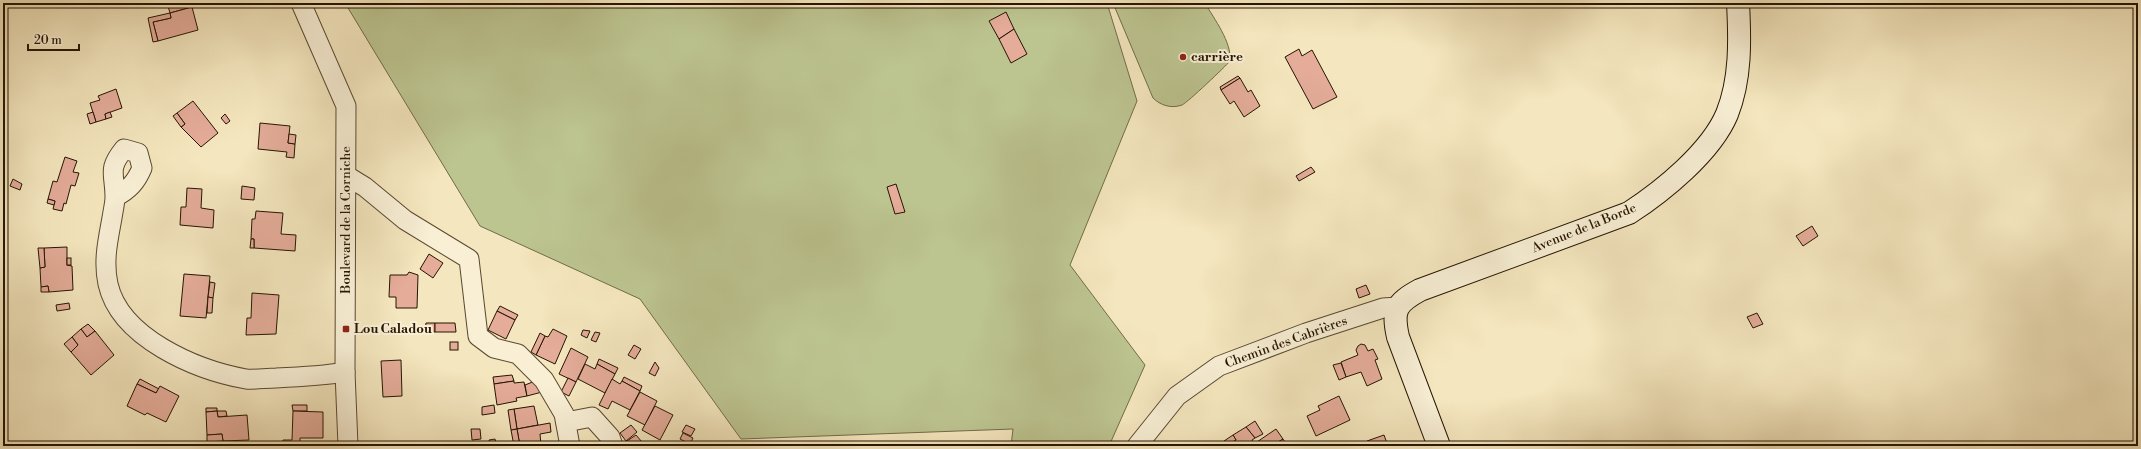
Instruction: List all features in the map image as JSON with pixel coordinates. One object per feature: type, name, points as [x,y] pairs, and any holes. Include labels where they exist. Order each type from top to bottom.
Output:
[{"type":"street","name":"Boulevard de la Corniche","points":[[301,3],[346,106],[347,176],[345,372],[348,446]]},
{"type":"street","name":"Avenue de la Borde","points":[[1397,307],[1405,298],[1420,290],[1629,213],[1673,182],[1717,133],[1727,115],[1735,90],[1740,44],[1738,3]]},
{"type":"street","points":[[347,176],[365,187],[405,220],[470,259],[478,336],[494,348],[518,354],[544,380],[564,414],[570,446]]},
{"type":"street","points":[[115,197],[105,252],[108,284],[115,303],[136,330],[165,350],[190,364],[247,379],[330,375],[345,372]]},
{"type":"street","points":[[1397,307],[1394,321],[1398,337],[1439,446]]},
{"type":"street","name":"Chemin des Cabrières","points":[[1137,446],[1177,396],[1219,366],[1306,333],[1383,308],[1397,307]]},
{"type":"street","points":[[566,422],[592,417],[610,437],[613,446]]},
{"type":"green space","points":[[345,3],[1107,3],[1137,101],[1070,265],[1145,365],[1109,446],[1011,446],[1013,429],[741,439],[640,299],[480,226]]},
{"type":"green space","name":"carrière","points":[[1113,3],[1205,3],[1225,39],[1230,54],[1230,61],[1182,105],[1174,107],[1159,103],[1153,98]]},
{"type":"building","points":[[191,3],[192,7],[170,13],[168,6]]},
{"type":"building","points":[[192,7],[198,30],[158,41],[153,22],[171,18],[170,13]]},
{"type":"building","points":[[1006,12],[1014,29],[999,39],[989,21]]},
{"type":"building","points":[[170,13],[171,18],[153,22],[158,41],[153,42],[148,18]]},
{"type":"building","points":[[1014,29],[1027,54],[1011,63],[999,39]]},
{"type":"building","points":[[1299,49],[1302,56],[1312,50],[1337,97],[1313,109],[1285,57]]},
{"type":"building","points":[[1238,76],[1240,78],[1221,90],[1220,87]]},
{"type":"building","points":[[1240,78],[1248,92],[1251,90],[1260,106],[1244,117],[1234,101],[1230,104],[1221,90]]},
{"type":"building","points":[[116,89],[122,108],[105,114],[106,119],[96,122],[90,103],[100,100],[98,96]]},
{"type":"building","points":[[193,101],[218,133],[201,147],[181,127],[185,124],[177,113]]},
{"type":"building","points":[[93,112],[96,122],[90,124],[87,114]]},
{"type":"building","points":[[110,112],[112,117],[106,119],[105,114]]},
{"type":"building","points":[[177,113],[185,124],[181,127],[173,116]]},
{"type":"building","points":[[225,114],[230,121],[226,124],[221,118]]},
{"type":"building","points":[[260,123],[290,126],[288,143],[295,144],[294,158],[286,157],[287,152],[258,149]]},
{"type":"building","points":[[289,134],[296,135],[295,144],[288,143]]},
{"type":"building","points":[[65,157],[77,161],[73,172],[79,173],[75,186],[71,185],[66,204],[64,203],[62,211],[53,209],[55,201],[48,199],[53,181],[57,182]]},
{"type":"building","points":[[1311,167],[1315,172],[1299,181],[1296,176]]},
{"type":"building","points":[[13,179],[22,184],[20,190],[10,186]]},
{"type":"building","points":[[896,184],[905,212],[895,214],[887,187]]},
{"type":"building","points":[[242,186],[255,188],[254,200],[241,199]]},
{"type":"building","points":[[187,188],[202,189],[201,208],[214,210],[213,228],[180,225],[181,207],[186,207]]},
{"type":"building","points":[[48,199],[55,201],[54,205],[47,203]]},
{"type":"building","points":[[256,211],[283,213],[281,234],[296,235],[295,251],[254,248],[254,239],[251,239],[252,219],[255,219]]},
{"type":"building","points":[[1812,226],[1818,236],[1803,246],[1796,236]]},
{"type":"building","points":[[251,239],[254,239],[254,248],[250,248]]},
{"type":"building","points":[[67,247],[67,265],[72,266],[73,290],[49,292],[48,286],[41,287],[40,268],[45,267],[44,248]]},
{"type":"building","points":[[38,248],[44,248],[45,267],[40,268]]},
{"type":"building","points":[[429,254],[443,263],[433,278],[420,269]]},
{"type":"building","points":[[67,258],[71,258],[71,265],[67,265]]},
{"type":"building","points":[[409,272],[418,275],[417,308],[396,308],[396,297],[389,297],[390,275],[407,275]]},
{"type":"building","points":[[184,274],[210,276],[206,318],[180,316]]},
{"type":"building","points":[[210,282],[215,283],[213,298],[208,297]]},
{"type":"building","points":[[1366,285],[1370,294],[1359,298],[1356,289]]},
{"type":"building","points":[[48,286],[49,292],[41,292],[41,287]]},
{"type":"building","points":[[252,293],[279,295],[276,334],[246,335],[247,318],[251,318]]},
{"type":"building","points":[[208,297],[213,298],[212,313],[207,313]]},
{"type":"building","points":[[69,303],[70,309],[57,311],[56,305]]},
{"type":"building","points":[[500,306],[518,315],[515,320],[497,311]]},
{"type":"building","points":[[497,311],[515,320],[506,339],[488,330]]},
{"type":"building","points":[[1757,313],[1763,324],[1753,328],[1747,317]]},
{"type":"building","points":[[426,323],[435,323],[435,332],[425,332]]},
{"type":"building","points":[[435,323],[455,323],[456,332],[435,332]]},
{"type":"building","points":[[88,324],[95,331],[87,337],[81,329]]},
{"type":"building","points":[[81,329],[87,337],[95,331],[114,355],[91,375],[71,352],[78,345],[72,337]]},
{"type":"building","points":[[553,329],[567,336],[555,364],[536,355],[545,336],[548,337]]},
{"type":"building","points":[[583,330],[590,331],[587,338],[581,335]]},
{"type":"building","points":[[595,332],[600,333],[596,342],[591,340]]},
{"type":"building","points":[[540,333],[545,336],[536,355],[531,352]]},
{"type":"building","points":[[72,337],[78,345],[71,352],[64,344]]},
{"type":"building","points":[[450,342],[458,342],[458,350],[450,350]]},
{"type":"building","points":[[1361,344],[1365,345],[1368,351],[1373,349],[1378,359],[1375,360],[1382,379],[1367,386],[1361,372],[1346,377],[1341,362],[1358,355],[1356,350]]},
{"type":"building","points":[[634,345],[641,349],[635,359],[628,355]]},
{"type":"building","points":[[571,348],[588,357],[576,382],[559,374]]},
{"type":"building","points":[[599,359],[618,368],[615,374],[597,364]]},
{"type":"building","points":[[401,360],[402,396],[383,397],[381,361]]},
{"type":"building","points":[[655,362],[659,368],[655,376],[649,373]]},
{"type":"building","points":[[1341,363],[1346,377],[1339,380],[1333,365]]},
{"type":"building","points":[[585,364],[595,369],[597,364],[615,374],[605,393],[578,379]]},
{"type":"building","points":[[512,375],[514,381],[494,384],[493,377]]},
{"type":"building","points":[[624,377],[642,386],[640,391],[622,381]]},
{"type":"building","points":[[568,378],[576,382],[569,396],[561,392]]},
{"type":"building","points":[[140,379],[159,389],[156,393],[137,384]]},
{"type":"building","points":[[612,379],[620,384],[622,381],[640,391],[630,410],[612,401],[608,409],[599,405]]},
{"type":"building","points":[[514,381],[514,383],[524,382],[527,396],[516,398],[517,401],[497,405],[494,384]]},
{"type":"building","points":[[535,381],[542,392],[527,396],[525,385]]},
{"type":"building","points":[[137,384],[156,393],[160,386],[179,396],[166,422],[147,413],[145,415],[127,406]]},
{"type":"building","points":[[640,392],[657,401],[645,425],[627,416]]},
{"type":"building","points":[[1339,396],[1350,420],[1316,436],[1307,416],[1320,410],[1318,406]]},
{"type":"building","points":[[292,405],[307,405],[307,411],[293,411]]},
{"type":"building","points":[[494,405],[495,413],[482,415],[482,407]]},
{"type":"building","points":[[534,406],[538,425],[517,429],[514,409]]},
{"type":"building","points":[[655,406],[673,415],[660,440],[642,430]]},
{"type":"building","points":[[206,408],[217,408],[217,411],[206,412]]},
{"type":"building","points":[[514,409],[517,429],[511,430],[508,410]]},
{"type":"building","points":[[217,411],[226,411],[227,416],[218,417]]},
{"type":"building","points":[[217,411],[218,417],[247,415],[249,440],[223,441],[222,434],[207,435],[206,412]]},
{"type":"building","points":[[293,411],[323,412],[323,438],[300,438],[300,445],[283,446],[283,440],[292,440]]},
{"type":"building","points":[[1255,421],[1263,434],[1255,438],[1246,427]]},
{"type":"building","points":[[550,423],[551,432],[540,434],[541,445],[520,446],[517,429]]},
{"type":"building","points":[[631,425],[637,432],[626,441],[620,433]]},
{"type":"building","points":[[686,425],[695,429],[691,436],[682,432]]},
{"type":"building","points":[[1246,427],[1255,438],[1252,440],[1254,444],[1276,429],[1283,439],[1272,446],[1228,446],[1236,440],[1233,435]]},
{"type":"building","points":[[471,429],[480,429],[481,439],[472,440]]},
{"type":"building","points":[[517,429],[520,446],[514,446],[511,430]]},
{"type":"building","points":[[683,433],[693,438],[690,444],[680,439]]},
{"type":"building","points":[[222,434],[223,441],[207,442],[207,435]]},
{"type":"building","points":[[636,435],[642,442],[636,446],[631,446],[627,441]]},
{"type":"building","points":[[1233,435],[1236,440],[1227,445],[1224,441]]},
{"type":"building","points":[[1384,435],[1388,446],[1369,446],[1367,441]]},
{"type":"building","points":[[495,439],[497,446],[490,446],[489,440]]},
{"type":"building","points":[[1283,439],[1287,446],[1272,446]]},
{"type":"place","name":"carrière","points":[[1183,57]]},
{"type":"place","name":"Lou Caladou","points":[[346,329]]}]
